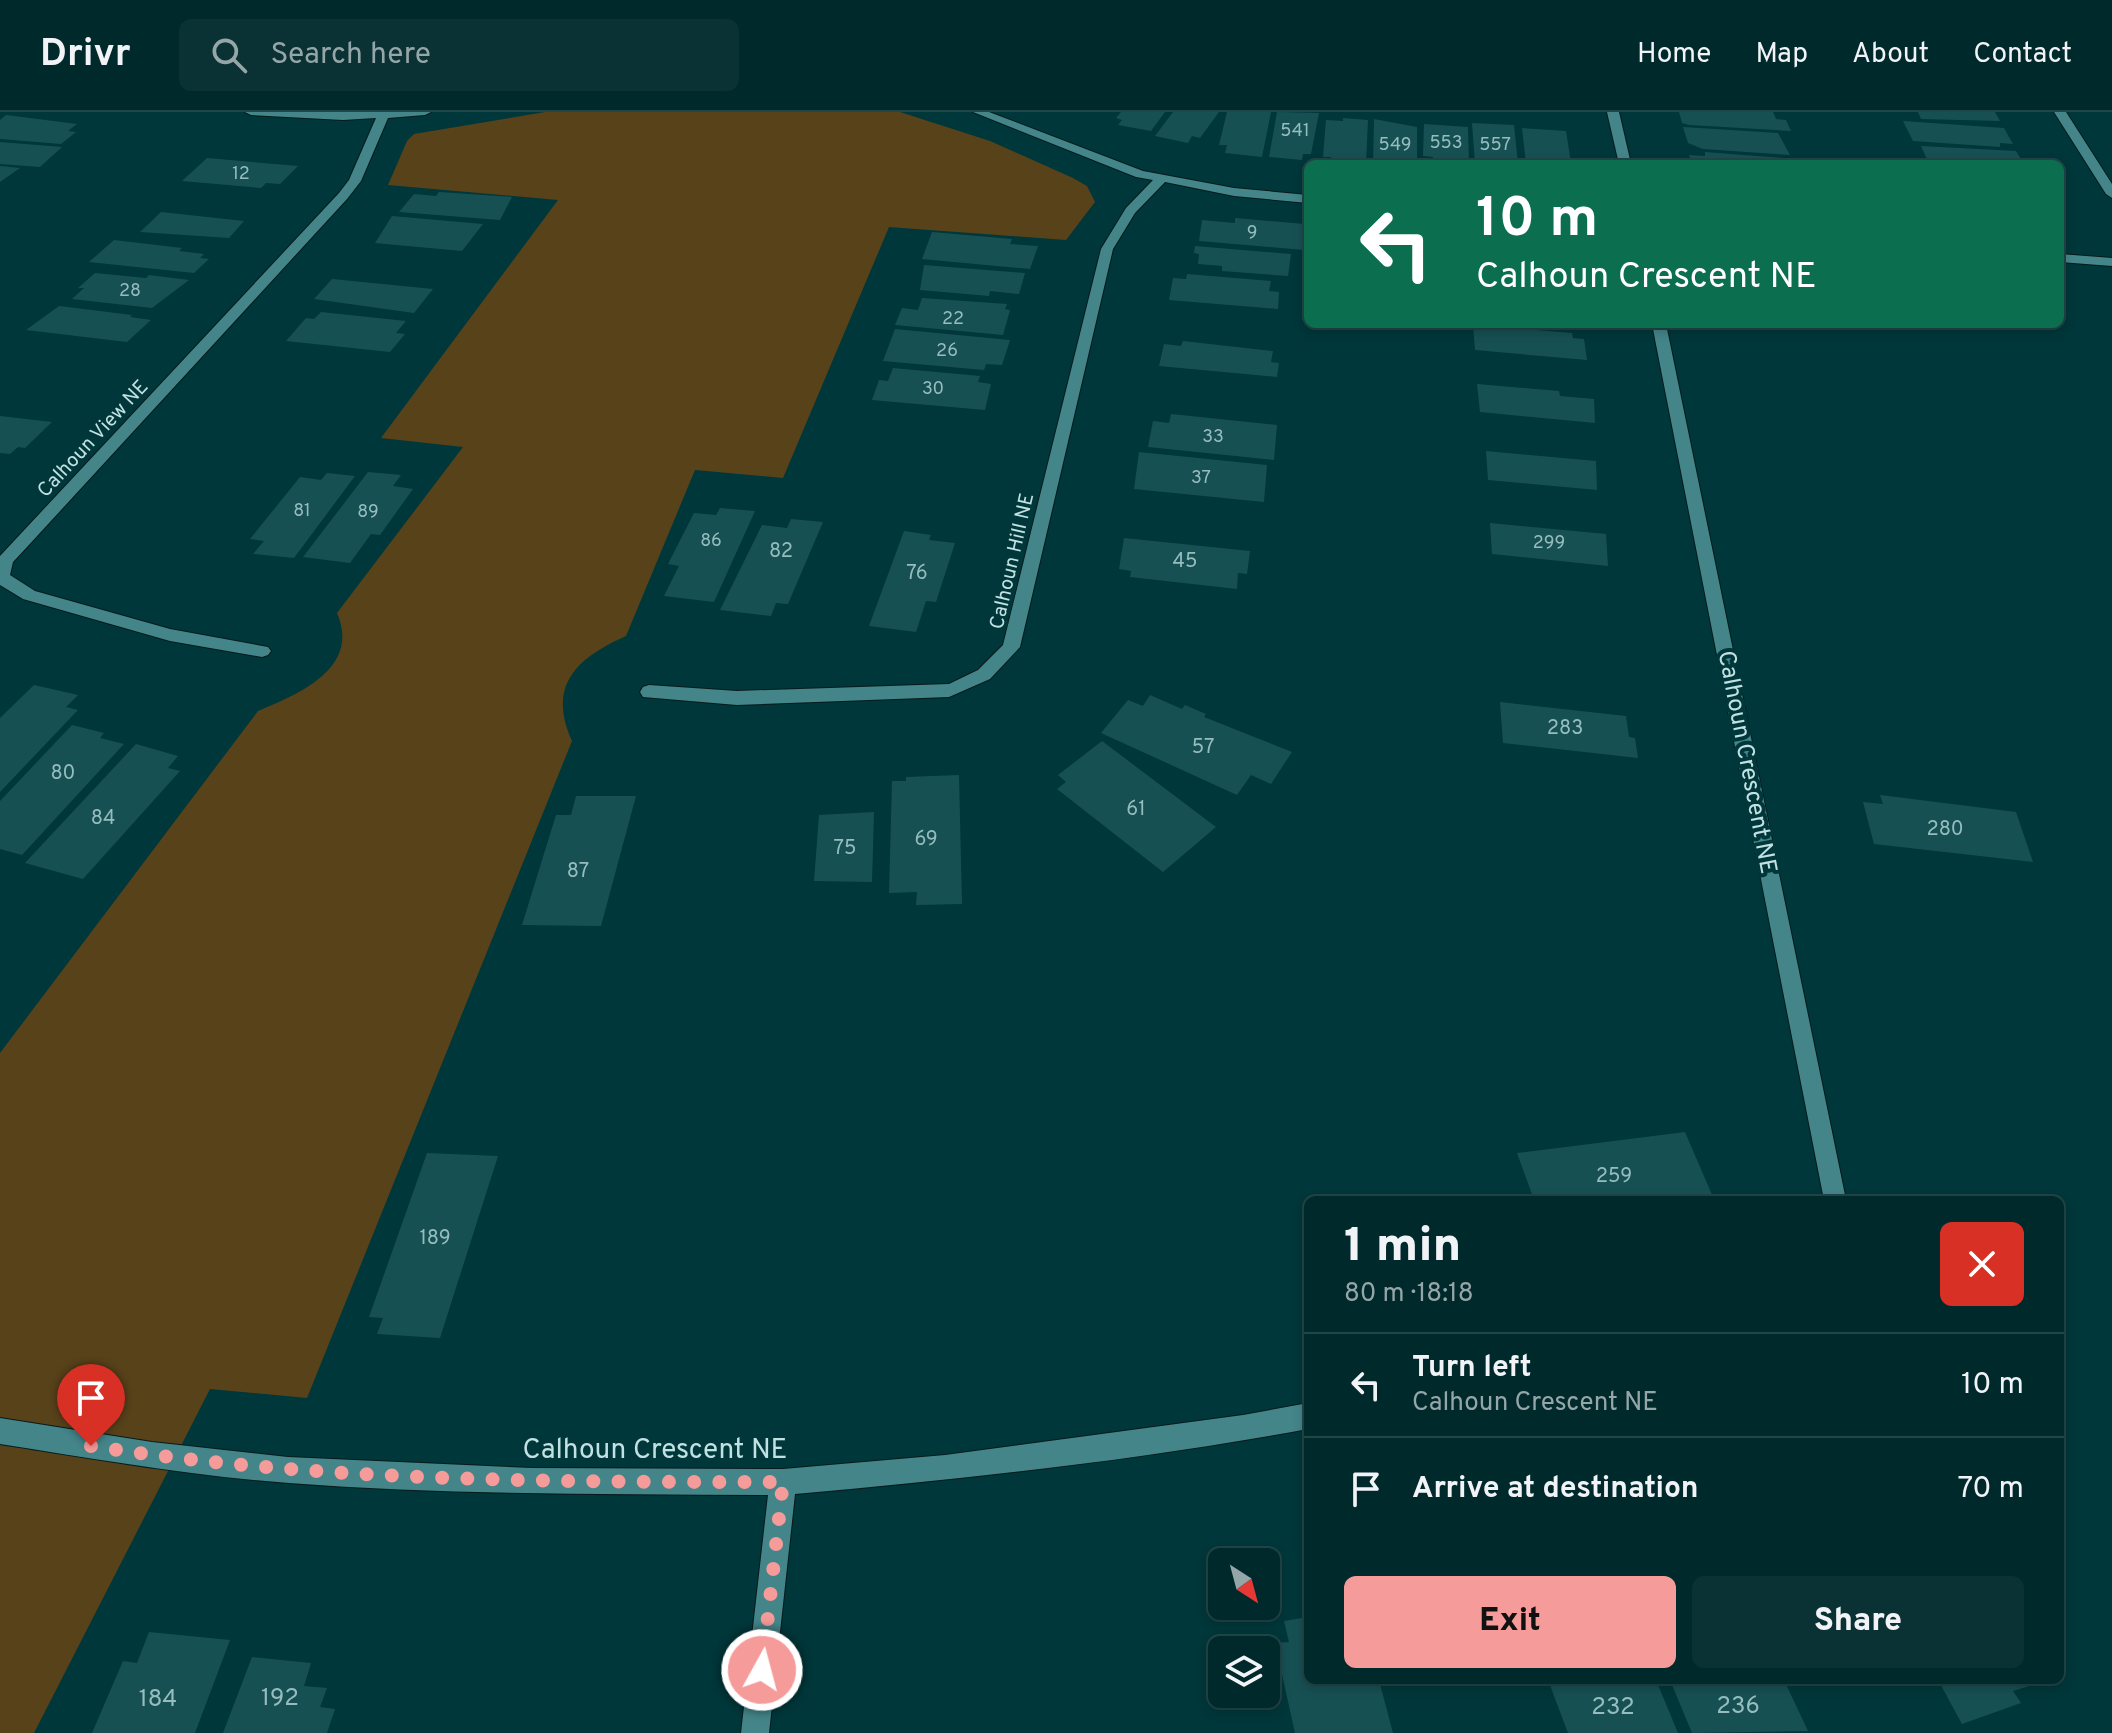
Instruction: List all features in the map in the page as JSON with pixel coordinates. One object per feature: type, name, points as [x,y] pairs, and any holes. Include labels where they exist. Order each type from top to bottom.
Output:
[{"type":"street","points":[[251,112],[383,115],[425,112]]},
{"type":"street","points":[[979,112],[1093,158],[1161,179],[1234,192],[1304,199]]},
{"type":"street","points":[[1613,112],[1624,160]]},
{"type":"street","points":[[2060,112],[2112,194]]},
{"type":"street","name":"Calhoun View NE","points":[[262,651],[170,635],[29,595],[1,576],[6,560],[21,543],[343,196],[355,181],[383,115]]},
{"type":"street","name":"Calhoun Hill NE","points":[[649,692],[737,698],[949,690],[972,683],[995,667],[1011,647],[1107,249],[1130,211],[1161,179]]},
{"type":"street","points":[[2064,258],[2112,262]]},
{"type":"street","name":"Calhoun Crescent NE","points":[[1660,328],[1834,1196]]},
{"type":"street","name":"Calhoun Crescent NE","points":[[0,1431],[152,1455],[288,1470],[532,1481],[783,1482],[945,1468],[1243,1428],[1304,1417]]},
{"type":"street","points":[[755,1733],[783,1482]]},
{"type":"shaded area","points":[[545,112],[900,112],[990,141],[1073,178],[1087,186],[1095,202],[1066,240],[889,227],[783,478],[695,470],[626,636],[580,664],[565,689],[565,722],[572,741],[307,1398],[210,1389],[34,1733],[0,1733],[0,1053],[258,711],[307,687],[333,664],[341,649],[342,632],[337,613],[463,447],[381,438],[558,200],[388,185],[407,141],[414,134]]},
{"type":"building","points":[[1121,112],[1165,112],[1151,131],[1118,125],[1122,120],[1116,118]]},
{"type":"building","points":[[1173,112],[1219,112],[1200,138],[1192,136],[1188,143],[1155,136]]},
{"type":"building","points":[[1227,112],[1271,112],[1262,157],[1225,153],[1227,145],[1219,145]]},
{"type":"building","points":[[1277,112],[1319,113],[1311,154],[1303,154],[1302,160],[1269,157]]},
{"type":"building","points":[[1679,112],[1773,112],[1776,119],[1786,120],[1791,131],[1689,125],[1682,123]]},
{"type":"building","points":[[1918,112],[1995,112],[2000,121],[1921,119]]},
{"type":"building","points":[[6,115],[77,124],[68,131],[76,132],[61,144],[0,139],[0,120]]},
{"type":"building","points":[[1343,118],[1368,120],[1366,160],[1331,160],[1331,157],[1323,157],[1326,120],[1343,121]]},
{"type":"building","points":[[1374,119],[1417,127],[1417,160],[1373,160]]},
{"type":"building","points":[[1903,121],[2004,128],[2013,144],[2000,143],[2000,147],[1913,141]]},
{"type":"building","points":[[1472,123],[1514,125],[1518,160],[1475,160]]},
{"type":"building","points":[[1424,124],[1468,127],[1469,160],[1433,160],[1433,157],[1423,156]]},
{"type":"building","points":[[1683,127],[1778,133],[1790,155],[1703,149],[1688,143]]},
{"type":"building","points":[[1522,128],[1566,131],[1571,160],[1526,160]]},
{"type":"building","points":[[0,142],[62,147],[40,167],[0,164]]},
{"type":"building","points":[[1921,146],[2016,151],[2022,160],[1927,160]]},
{"type":"building","points":[[1705,152],[1796,160],[1691,160],[1689,155],[1705,156]]},
{"type":"building","points":[[207,158],[298,166],[280,184],[266,183],[261,188],[182,181]]},
{"type":"building","points":[[0,166],[20,168],[0,182]]},
{"type":"building","points":[[439,192],[512,197],[500,220],[399,212],[414,194],[436,196]]},
{"type":"building","points":[[161,212],[244,221],[229,238],[140,232]]},
{"type":"building","points":[[392,216],[483,224],[462,251],[375,243]]},
{"type":"building","points":[[1235,218],[1304,224],[1304,250],[1199,241],[1202,220],[1235,223]]},
{"type":"building","points":[[932,232],[1012,239],[1010,244],[1038,246],[1030,269],[922,259]]},
{"type":"building","points":[[114,240],[182,248],[179,251],[204,254],[200,258],[209,259],[194,273],[89,262]]},
{"type":"building","points":[[1195,246],[1291,254],[1288,276],[1222,271],[1222,266],[1198,264],[1199,254],[1194,253]]},
{"type":"building","points":[[924,265],[1025,273],[1019,294],[990,291],[989,296],[920,290]]},
{"type":"building","points":[[95,273],[189,280],[152,308],[72,299],[84,288],[78,288]]},
{"type":"building","points":[[1187,274],[1271,281],[1269,291],[1279,292],[1278,309],[1169,300],[1173,278],[1186,279]]},
{"type":"building","points":[[332,279],[433,289],[414,313],[314,299]]},
{"type":"building","points":[[922,298],[1007,304],[1005,309],[1010,310],[1003,335],[895,325],[902,308],[918,310]]},
{"type":"building","points":[[59,306],[151,320],[127,342],[26,330]]},
{"type":"building","points":[[321,312],[406,321],[396,333],[405,334],[390,352],[286,341],[306,318],[314,319]]},
{"type":"building","points":[[1473,328],[1572,333],[1573,338],[1584,339],[1587,360],[1475,350]]},
{"type":"building","points":[[895,329],[1010,340],[1002,365],[986,364],[984,370],[883,361]]},
{"type":"building","points":[[1183,341],[1273,351],[1271,362],[1279,363],[1277,377],[1159,366],[1164,344],[1181,346]]},
{"type":"building","points":[[893,368],[980,376],[978,382],[991,384],[985,410],[872,400],[879,380],[888,381]]},
{"type":"building","points":[[1477,384],[1559,391],[1560,396],[1594,399],[1595,423],[1480,412]]},
{"type":"building","points":[[1171,414],[1277,425],[1274,460],[1148,447],[1153,421],[1169,423]]},
{"type":"building","points":[[0,416],[52,422],[25,448],[18,447],[10,454],[0,453]]},
{"type":"building","points":[[1486,451],[1596,461],[1597,490],[1488,480]]},
{"type":"building","points":[[1139,452],[1267,465],[1264,502],[1134,489]]},
{"type":"building","points":[[368,472],[401,475],[393,486],[413,489],[380,535],[371,534],[350,563],[303,557]]},
{"type":"building","points":[[327,473],[355,476],[294,558],[253,554],[264,541],[250,539],[300,477],[321,480]]},
{"type":"building","points":[[720,508],[755,511],[714,602],[664,596],[679,566],[668,564],[694,513],[716,515]]},
{"type":"building","points":[[791,519],[823,522],[788,604],[776,603],[771,616],[720,610],[762,525],[787,528]]},
{"type":"building","points":[[1490,523],[1606,534],[1608,566],[1492,554]]},
{"type":"building","points":[[904,531],[931,535],[929,540],[955,543],[936,602],[926,601],[916,632],[869,626]]},
{"type":"building","points":[[1124,538],[1250,551],[1247,574],[1238,573],[1237,589],[1130,577],[1131,571],[1119,569]]},
{"type":"building","points":[[34,685],[78,695],[66,707],[78,710],[0,792],[0,718]]},
{"type":"building","points":[[1150,695],[1182,709],[1185,705],[1206,714],[1204,717],[1292,752],[1271,784],[1251,775],[1237,795],[1101,733],[1128,700],[1143,706]]},
{"type":"building","points":[[1500,702],[1626,716],[1629,737],[1635,738],[1638,758],[1503,743]]},
{"type":"building","points":[[72,725],[104,733],[100,738],[124,744],[22,855],[0,849],[0,801]]},
{"type":"building","points":[[1102,741],[1216,827],[1163,872],[1057,789],[1066,782],[1058,775]]},
{"type":"building","points":[[136,744],[178,756],[168,768],[180,771],[83,879],[25,863]]},
{"type":"building","points":[[959,775],[962,904],[916,905],[917,892],[889,893],[892,781],[906,781],[906,777]]},
{"type":"building","points":[[1880,795],[2016,812],[2033,862],[1874,844],[1863,802],[1883,804]]},
{"type":"building","points":[[576,796],[636,796],[601,926],[522,925],[556,815],[571,815]]},
{"type":"building","points":[[874,812],[872,882],[814,881],[819,815]]},
{"type":"building","points":[[1685,1132],[1713,1196],[1533,1196],[1517,1153]]},
{"type":"building","points":[[427,1153],[498,1156],[440,1338],[377,1334],[383,1318],[369,1317]]},
{"type":"building","points":[[1304,1618],[1304,1684],[1380,1684],[1393,1733],[1295,1733],[1280,1666],[1280,1643],[1289,1642],[1284,1621]]},
{"type":"building","points":[[149,1632],[230,1640],[195,1733],[92,1733],[123,1661],[137,1663]]},
{"type":"building","points":[[252,1657],[311,1663],[304,1686],[327,1688],[320,1707],[335,1709],[327,1733],[223,1733]]},
{"type":"building","points":[[1550,1684],[1658,1684],[1678,1733],[1568,1733]]},
{"type":"building","points":[[1672,1684],[1786,1684],[1808,1731],[1692,1733]]},
{"type":"building","points":[[1940,1684],[2035,1684],[2013,1691],[2021,1703],[1962,1724]]},
{"type":"route","points":[[91,1446],[318,1472],[532,1481],[783,1482],[762,1670]]}]
